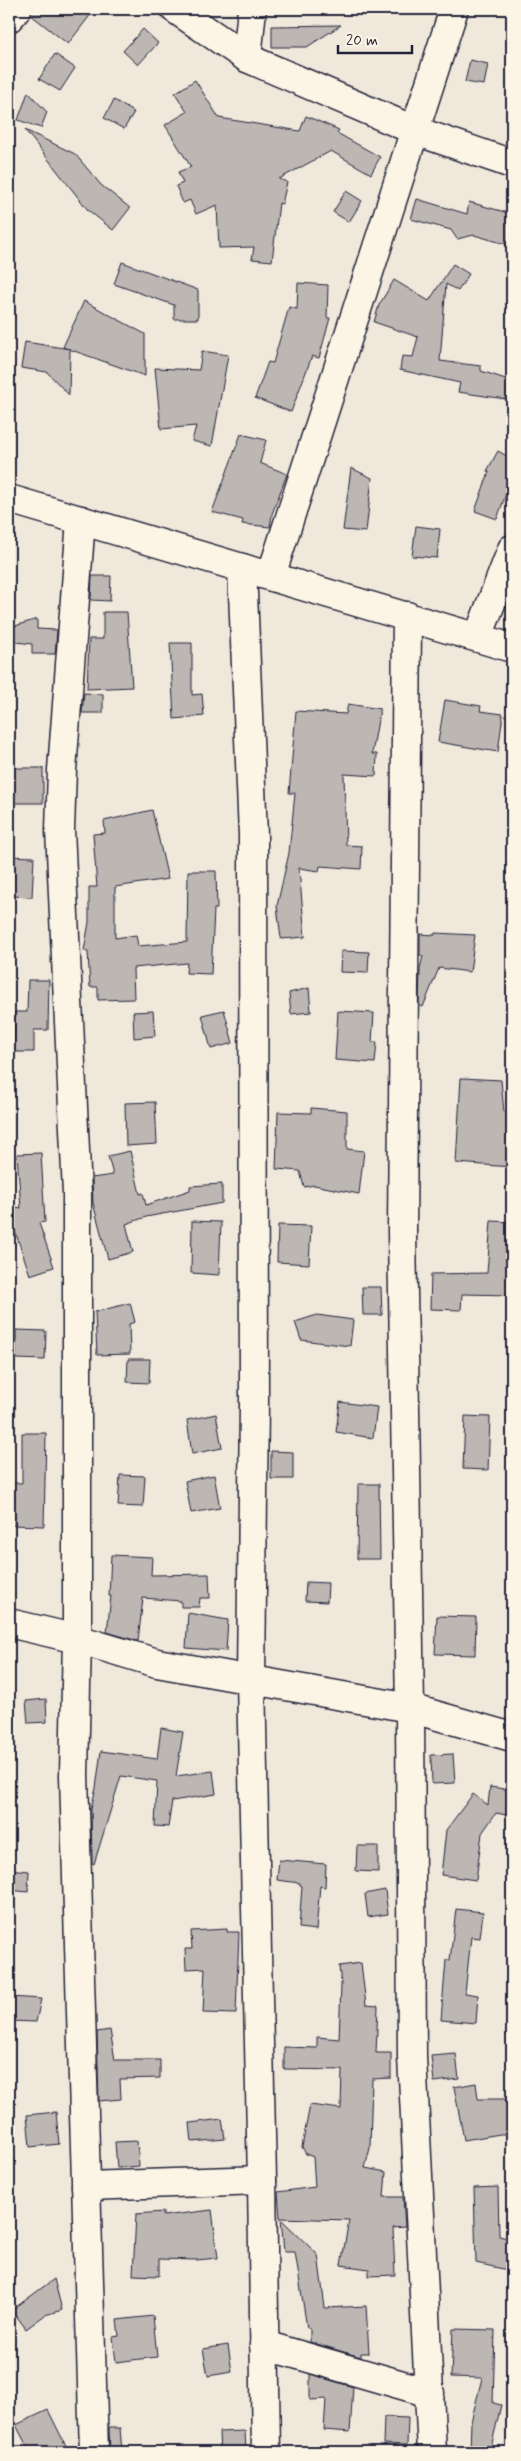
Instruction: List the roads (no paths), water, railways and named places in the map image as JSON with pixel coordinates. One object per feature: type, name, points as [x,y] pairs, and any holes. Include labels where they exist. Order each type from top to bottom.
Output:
[{"type":"street","points":[[9,18],[17,9]]},
{"type":"street","points":[[175,9],[247,58],[416,131],[512,164]]},
{"type":"street","points":[[247,58],[252,9]]},
{"type":"street","points":[[271,576],[454,9]]},
{"type":"street","points":[[9,499],[512,648]]},
{"type":"street","points":[[81,520],[60,830],[77,1193],[75,1860],[94,2452]]},
{"type":"street","points":[[478,637],[512,549]]},
{"type":"street","points":[[242,568],[253,835],[254,1373],[251,1680],[266,2452]]},
{"type":"street","points":[[407,616],[402,1232],[410,1708],[412,2057],[432,2452]]},
{"type":"street","points":[[9,1623],[77,1639],[133,1658],[410,1708],[512,1737]]},
{"type":"street","points":[[86,2186],[262,2180]]},
{"type":"street","points":[[264,2345],[430,2393]]}]
